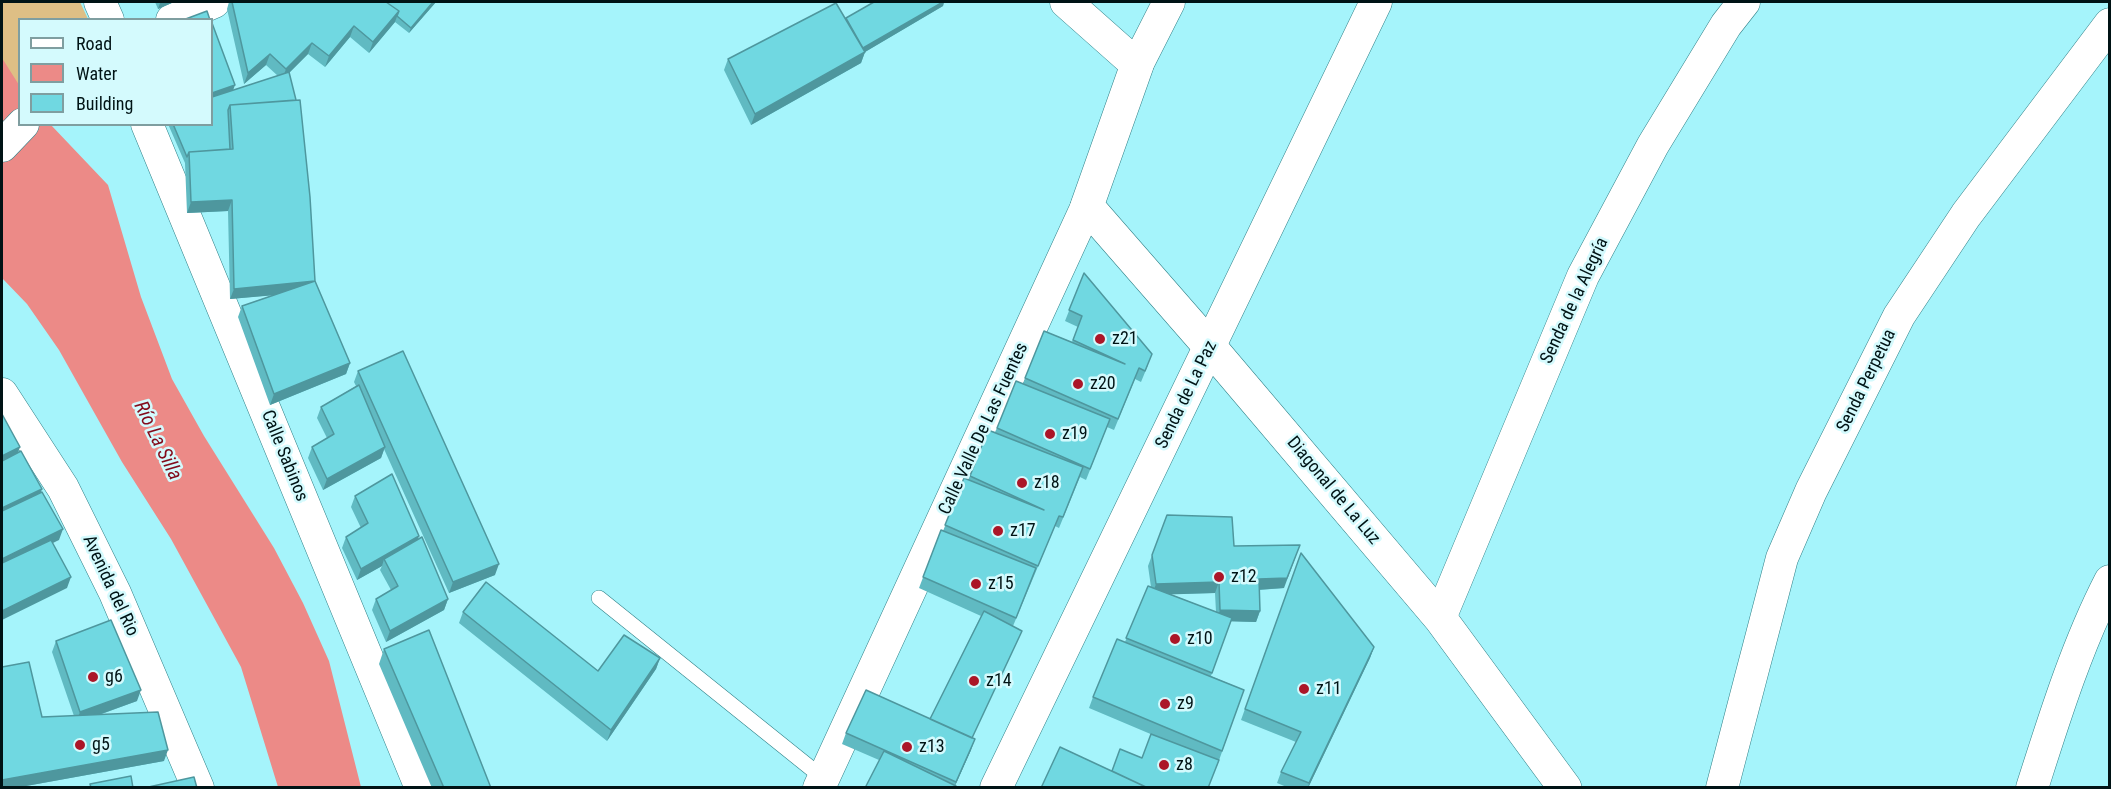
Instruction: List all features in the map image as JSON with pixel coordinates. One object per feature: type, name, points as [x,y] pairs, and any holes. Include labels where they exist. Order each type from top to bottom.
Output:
[{"type":"street","points":[[100,2],[107,18]]},
{"type":"street","points":[[177,18],[214,2]]},
{"type":"street","points":[[1066,2],[1137,65],[1169,2]]},
{"type":"street","name":"Senda de La Paz","points":[[996,788],[1376,2]]},
{"type":"street","name":"Senda de la Alegría","points":[[1440,618],[1583,276],[1653,145],[1726,25],[1744,2]]},
{"type":"street","name":"Senda Perpetua","points":[[1722,788],[1782,558],[1811,492],[1899,316],[1965,215],[2109,24]]},
{"type":"street","name":"Calle Valle De Las Fuentes","points":[[821,783],[1087,206],[1137,65]]},
{"type":"street","points":[[2,146],[21,126]]},
{"type":"street","name":"Calle Sabinos","points":[[148,126],[421,788]]},
{"type":"street","name":"Diagonal de La Luz","points":[[1087,206],[1210,346],[1440,618],[1565,788]]},
{"type":"street","name":"Avenida del Rio","points":[[2,394],[63,488],[116,594],[198,788]]},
{"type":"street","points":[[2032,788],[2054,719],[2109,581]]},
{"type":"lane","points":[[599,598],[821,783]]},
{"type":"shaded area","points":[[2,2],[80,2],[88,18],[18,18],[18,95],[2,111]]},
{"type":"water","name":"Río La Silla","points":[[2,58],[18,83],[18,126],[52,126],[108,185],[141,297],[172,379],[204,436],[274,548],[303,603],[329,661],[361,787],[278,787],[241,667],[171,539],[122,462],[59,350],[27,304],[2,278]]},
{"type":"building","points":[[232,2],[386,2],[399,11],[373,42],[354,26],[329,56],[312,43],[286,69],[270,54],[248,73]]},
{"type":"building","points":[[386,2],[433,2],[411,28],[397,16],[399,11]]},
{"type":"building","points":[[874,2],[943,2],[863,48],[846,18]]},
{"type":"building","points":[[836,3],[865,52],[755,114],[728,59]]},
{"type":"building","points":[[207,11],[209,18],[188,18]]},
{"type":"building","points":[[213,26],[235,85],[213,93]]},
{"type":"building","points":[[289,72],[296,100],[230,105],[228,110],[230,149],[189,152],[187,157],[174,126],[213,126],[213,97]]},
{"type":"building","points":[[300,100],[310,197],[315,281],[234,289],[232,200],[191,202],[189,152],[233,149],[230,105]]},
{"type":"building","points":[[1084,273],[1152,354],[1145,371],[1139,368],[1118,419],[1025,378],[1044,331],[1125,364],[1073,340],[1082,316],[1069,310]]},
{"type":"building","points":[[315,281],[350,363],[274,394],[242,306]]},
{"type":"building","points":[[403,351],[499,564],[453,582],[358,371]]},
{"type":"building","name":"z19","points":[[1016,381],[1110,419],[1090,469],[997,428]]},
{"type":"building","points":[[359,385],[385,447],[327,479],[312,447],[334,434],[321,407]]},
{"type":"building","points":[[2,414],[20,447],[2,456]]},
{"type":"building","points":[[988,430],[1083,467],[1063,517],[1059,516],[1038,566],[945,525],[964,478],[1044,510],[970,476]]},
{"type":"building","points":[[21,451],[42,489],[2,508],[2,461]]},
{"type":"building","points":[[392,474],[419,536],[361,569],[346,537],[368,523],[355,496]]},
{"type":"building","points":[[42,492],[63,529],[2,559],[2,511]]},
{"type":"building","name":"z12","points":[[1167,515],[1232,517],[1234,546],[1300,545],[1287,578],[1259,579],[1260,611],[1220,610],[1219,582],[1156,584],[1152,555]]},
{"type":"building","name":"z15","points":[[941,530],[1036,568],[1016,618],[923,577]]},
{"type":"building","points":[[422,537],[448,599],[390,631],[376,599],[398,586],[384,559]]},
{"type":"building","points":[[51,540],[71,577],[2,611],[2,563]]},
{"type":"building","name":"z11","points":[[1301,553],[1374,647],[1309,783],[1281,772],[1301,732],[1245,709]]},
{"type":"building","points":[[486,582],[598,671],[624,635],[660,658],[611,730],[463,612]]},
{"type":"building","name":"z10","points":[[1148,586],[1232,618],[1212,673],[1126,638]]},
{"type":"building","name":"z14","points":[[984,611],[1022,631],[972,738],[930,719]]},
{"type":"building","name":"g6","points":[[111,620],[141,690],[80,712],[56,641]]},
{"type":"building","points":[[429,630],[491,788],[444,788],[384,649]]},
{"type":"building","name":"z9","points":[[1117,639],[1244,690],[1222,751],[1093,697]]},
{"type":"building","name":"g5","points":[[29,662],[42,717],[158,712],[168,750],[2,780],[2,667]]},
{"type":"building","name":"z13","points":[[866,690],[975,739],[956,782],[846,733]]},
{"type":"building","name":"z8","points":[[1151,734],[1219,760],[1208,788],[1148,788],[1112,771],[1120,749],[1142,758]]},
{"type":"building","points":[[1060,747],[1148,788],[1041,788]]},
{"type":"building","points":[[884,751],[956,786],[955,788],[865,788]]},
{"type":"building","points":[[131,776],[133,788],[91,788],[90,784]]},
{"type":"building","points":[[194,777],[197,788],[144,788]]},
{"type":"place","name":"z21","points":[[1100,339]]},
{"type":"place","name":"z20","points":[[1078,384]]},
{"type":"place","name":"z19","points":[[1050,434]]},
{"type":"place","name":"z18","points":[[1022,483]]},
{"type":"place","name":"z17","points":[[998,531]]},
{"type":"place","name":"z12","points":[[1219,577]]},
{"type":"place","name":"z15","points":[[976,584]]},
{"type":"place","name":"z10","points":[[1175,639]]},
{"type":"place","name":"g6","points":[[93,677]]},
{"type":"place","name":"z14","points":[[974,681]]},
{"type":"place","name":"z11","points":[[1304,689]]},
{"type":"place","name":"z9","points":[[1165,704]]},
{"type":"place","name":"g5","points":[[80,745]]},
{"type":"place","name":"z13","points":[[907,747]]},
{"type":"place","name":"z8","points":[[1164,765]]}]
